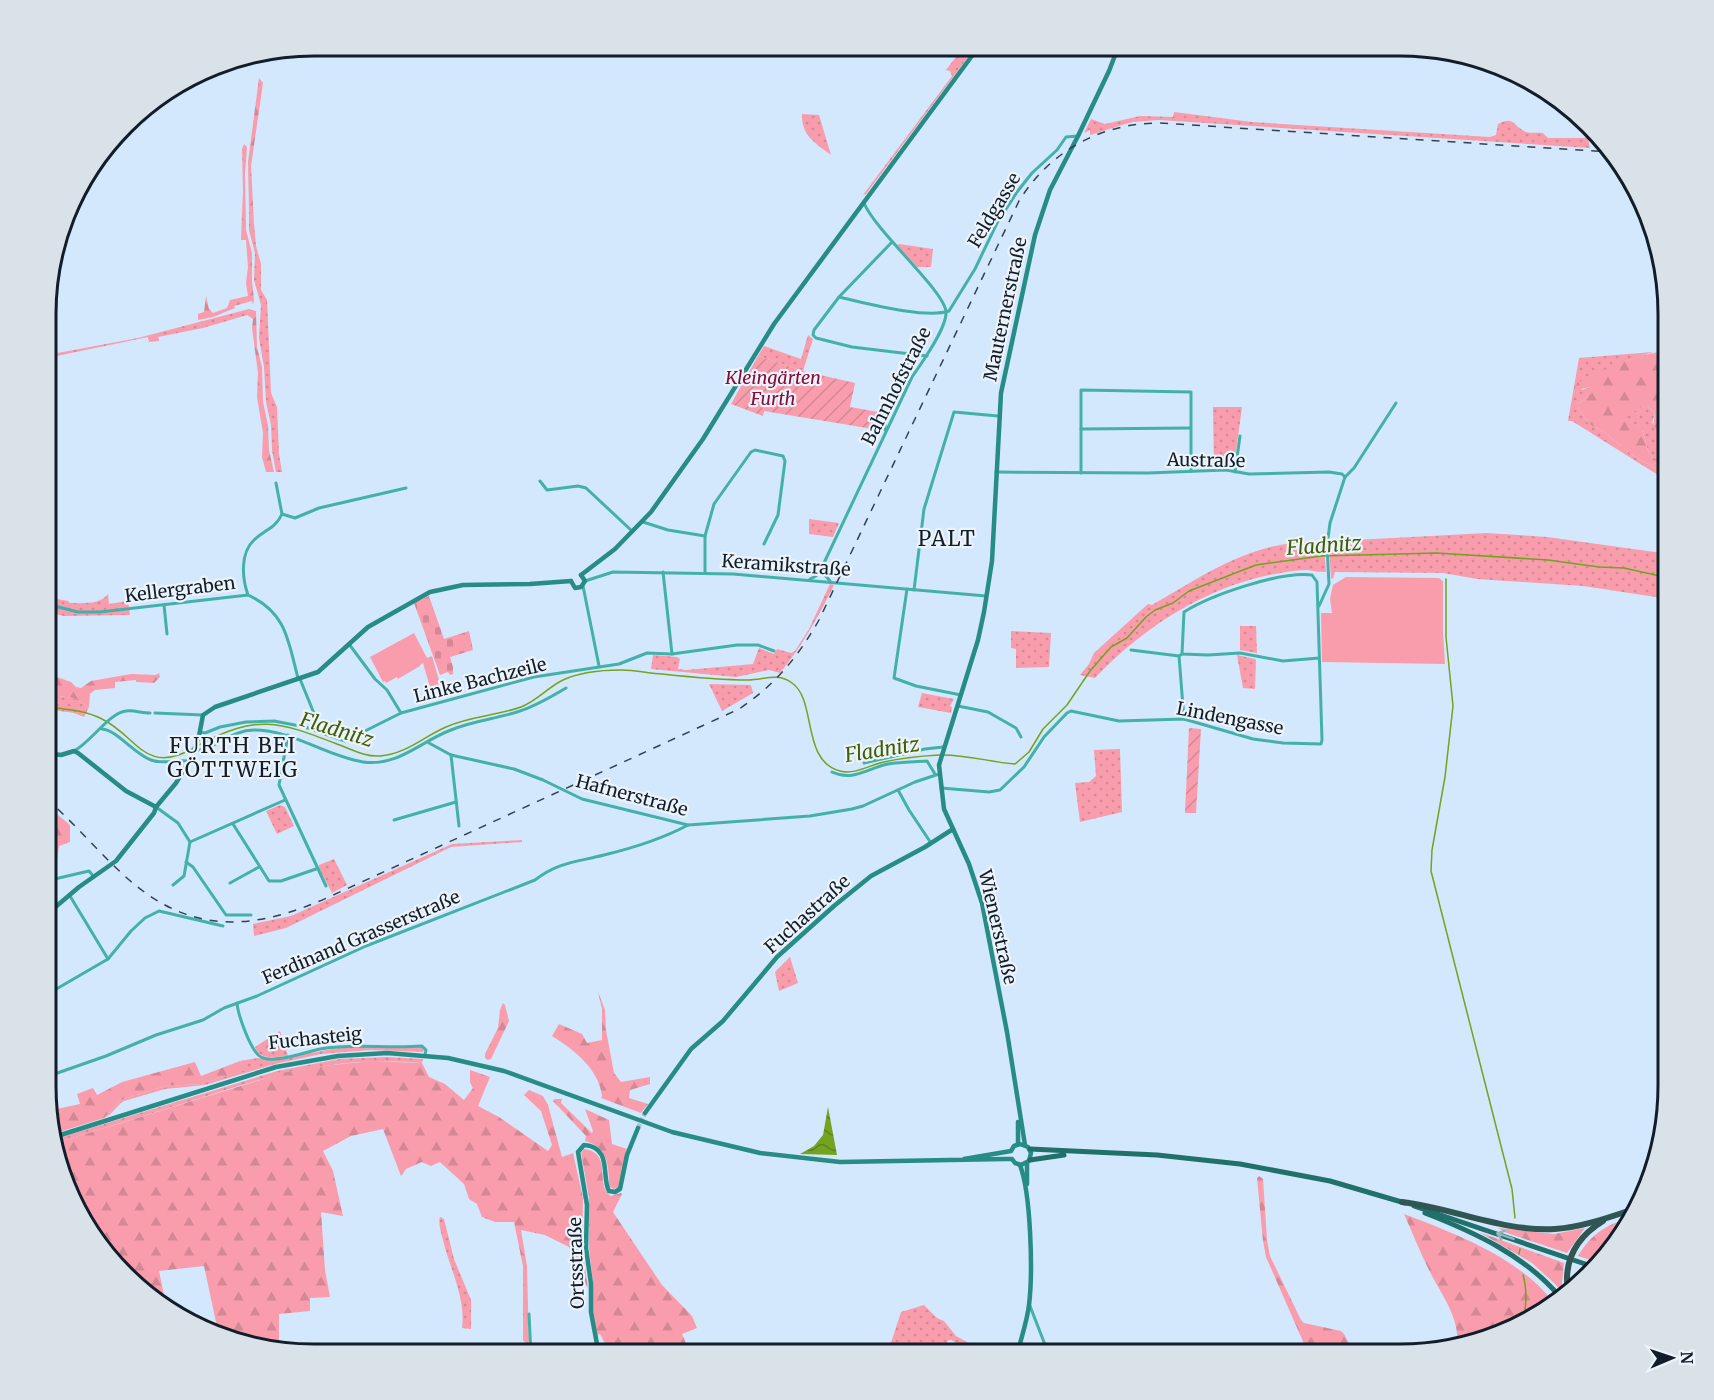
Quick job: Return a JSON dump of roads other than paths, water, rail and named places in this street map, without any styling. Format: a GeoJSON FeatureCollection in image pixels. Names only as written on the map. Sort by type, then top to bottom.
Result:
{"type":"FeatureCollection","features":[{"type":"Feature","properties":{"kind":"highway"},"geometry":{"type":"LineString","coordinates":[[1402,1202],[1533,1229],[1569,1227],[1626,1211]]}},
{"type":"Feature","properties":{"kind":"highway"},"geometry":{"type":"LineString","coordinates":[[1568,1284],[1567,1266],[1573,1250],[1587,1232],[1609,1217]]}},
{"type":"Feature","properties":{"kind":"main road"},"geometry":{"type":"LineString","coordinates":[[1028,1147],[1087,1153],[1169,1156],[1240,1164],[1312,1177],[1402,1202],[1587,1265]]}},
{"type":"Feature","properties":{"kind":"main road"},"geometry":{"type":"LineString","coordinates":[[1028,1161],[1036,1157],[1087,1153]]}},
{"type":"Feature","properties":{"kind":"main road"},"geometry":{"type":"LineString","coordinates":[[1402,1202],[1506,1251],[1539,1275],[1556,1293]]}},
{"type":"Feature","properties":{"kind":"street"},"geometry":{"type":"LineString","coordinates":[[571,581],[574,575],[581,575],[643,522],[703,439],[774,324],[972,56]]}},
{"type":"Feature","properties":{"kind":"street","name":"Mauternerstraße"},"geometry":{"type":"LineString","coordinates":[[986,596],[992,561],[998,416],[1009,349],[1040,216],[1050,190],[1115,56]]}},
{"type":"Feature","properties":{"kind":"street","name":"Feldgasse"},"geometry":{"type":"LineString","coordinates":[[946,312],[954,306],[997,223],[1023,184],[1043,162],[1058,150],[1066,137],[1078,136]]}},
{"type":"Feature","properties":{"kind":"street","name":"Bahnhofstraße"},"geometry":{"type":"LineString","coordinates":[[810,579],[816,576],[823,564],[912,377],[927,357],[946,312],[937,294],[892,242],[863,201]]}},
{"type":"Feature","properties":{"kind":"street"},"geometry":{"type":"LineString","coordinates":[[892,242],[839,297],[814,330],[813,335],[816,338],[852,347],[927,357]]}},
{"type":"Feature","properties":{"kind":"street"},"geometry":{"type":"LineString","coordinates":[[839,297],[898,309],[946,312]]}},
{"type":"Feature","properties":{"kind":"street"},"geometry":{"type":"LineString","coordinates":[[885,432],[885,414],[892,392],[903,368],[911,359],[918,356]]}},
{"type":"Feature","properties":{"kind":"street"},"geometry":{"type":"LineString","coordinates":[[1081,473],[1081,390],[1191,392],[1191,471]]}},
{"type":"Feature","properties":{"kind":"street"},"geometry":{"type":"LineString","coordinates":[[1318,608],[1329,584],[1327,544],[1330,523],[1345,477],[1354,468],[1396,403]]}},
{"type":"Feature","properties":{"kind":"street"},"geometry":{"type":"LineString","coordinates":[[914,590],[924,508],[954,412],[998,416]]}},
{"type":"Feature","properties":{"kind":"street"},"geometry":{"type":"LineString","coordinates":[[1081,429],[1191,428]]}},
{"type":"Feature","properties":{"kind":"street"},"geometry":{"type":"LineString","coordinates":[[1235,472],[1240,436]]}},
{"type":"Feature","properties":{"kind":"street"},"geometry":{"type":"LineString","coordinates":[[705,573],[705,536],[714,504],[751,452],[755,450],[783,456],[785,461],[778,515],[764,544]]}},
{"type":"Feature","properties":{"kind":"street","name":"Austraße"},"geometry":{"type":"LineString","coordinates":[[996,472],[1226,470],[1267,474],[1329,472],[1342,474],[1345,477]]}},
{"type":"Feature","properties":{"kind":"street"},"geometry":{"type":"LineString","coordinates":[[540,481],[547,490],[578,486],[586,488],[633,532]]}},
{"type":"Feature","properties":{"kind":"street"},"geometry":{"type":"LineString","coordinates":[[248,595],[243,580],[247,552],[254,539],[273,527],[282,514],[276,483]]}},
{"type":"Feature","properties":{"kind":"street"},"geometry":{"type":"LineString","coordinates":[[282,514],[295,518],[320,508],[406,488]]}},
{"type":"Feature","properties":{"kind":"street"},"geometry":{"type":"LineString","coordinates":[[643,522],[668,530],[705,536]]}},
{"type":"Feature","properties":{"kind":"street"},"geometry":{"type":"LineString","coordinates":[[823,564],[825,575],[830,581]]}},
{"type":"Feature","properties":{"kind":"street","name":"Keramikstraße"},"geometry":{"type":"LineString","coordinates":[[584,584],[608,572],[705,573],[810,579],[986,596]]}},
{"type":"Feature","properties":{"kind":"street"},"geometry":{"type":"LineString","coordinates":[[663,572],[672,654]]}},
{"type":"Feature","properties":{"kind":"street"},"geometry":{"type":"LineString","coordinates":[[581,575],[598,666]]}},
{"type":"Feature","properties":{"kind":"street"},"geometry":{"type":"LineString","coordinates":[[1131,650],[1181,655],[1240,653],[1284,661],[1320,658],[1315,578],[1312,575],[1301,575],[1243,586],[1184,612],[1181,655],[1184,719]]}},
{"type":"Feature","properties":{"kind":"street"},"geometry":{"type":"LineString","coordinates":[[571,581],[575,588],[584,584]]}},
{"type":"Feature","properties":{"kind":"street"},"geometry":{"type":"LineString","coordinates":[[155,713],[204,715],[215,707],[323,669],[364,630],[420,596],[440,589],[463,585],[571,581]]}},
{"type":"Feature","properties":{"kind":"street"},"geometry":{"type":"LineString","coordinates":[[907,589],[894,680],[961,695]]}},
{"type":"Feature","properties":{"kind":"street","name":"Kellergraben"},"geometry":{"type":"LineString","coordinates":[[56,606],[78,612],[100,612],[248,595],[269,606],[279,619],[299,679],[322,733]]}},
{"type":"Feature","properties":{"kind":"street","name":"Wienerstraße"},"geometry":{"type":"LineString","coordinates":[[986,596],[980,633],[943,747],[937,774],[946,815],[969,864],[982,903],[1028,1147]]}},
{"type":"Feature","properties":{"kind":"street"},"geometry":{"type":"LineString","coordinates":[[164,605],[167,634]]}},
{"type":"Feature","properties":{"kind":"street"},"geometry":{"type":"LineString","coordinates":[[349,644],[375,679],[387,690],[401,713]]}},
{"type":"Feature","properties":{"kind":"street","name":"Linke Bachzeile"},"geometry":{"type":"LineString","coordinates":[[199,735],[238,724],[267,720],[294,724],[345,741],[401,713],[534,677],[626,662],[647,653],[672,654],[737,645],[758,645],[774,651]]}},
{"type":"Feature","properties":{"kind":"street","name":"Lindengasse"},"geometry":{"type":"LineString","coordinates":[[940,788],[989,792],[1000,790],[1024,767],[1044,737],[1071,711],[1119,721],[1184,719],[1253,739],[1321,744],[1320,658]]}},
{"type":"Feature","properties":{"kind":"street"},"geometry":{"type":"LineString","coordinates":[[195,751],[243,731],[268,731],[288,735],[340,756],[366,762],[394,759],[449,730],[528,708],[566,688]]}},
{"type":"Feature","properties":{"kind":"street"},"geometry":{"type":"LineString","coordinates":[[958,706],[988,712],[1016,728],[1021,737]]}},
{"type":"Feature","properties":{"kind":"street"},"geometry":{"type":"LineString","coordinates":[[56,754],[74,751],[123,711],[150,713]]}},
{"type":"Feature","properties":{"kind":"street"},"geometry":{"type":"LineString","coordinates":[[56,906],[109,867],[128,847],[176,783],[195,751],[204,715]]}},
{"type":"Feature","properties":{"kind":"street"},"geometry":{"type":"LineString","coordinates":[[103,728],[136,752],[153,761],[189,761]]}},
{"type":"Feature","properties":{"kind":"street"},"geometry":{"type":"LineString","coordinates":[[288,735],[279,785],[326,886]]}},
{"type":"Feature","properties":{"kind":"street","name":"Hafnerstraße"},"geometry":{"type":"LineString","coordinates":[[429,742],[451,755],[514,769],[582,799],[688,825],[771,817],[810,816],[852,809],[937,774]]}},
{"type":"Feature","properties":{"kind":"street"},"geometry":{"type":"LineString","coordinates":[[864,763],[943,747]]}},
{"type":"Feature","properties":{"kind":"street"},"geometry":{"type":"LineString","coordinates":[[74,751],[137,798],[156,807],[178,823],[190,842],[184,876],[173,885]]}},
{"type":"Feature","properties":{"kind":"street"},"geometry":{"type":"LineString","coordinates":[[451,755],[459,826]]}},
{"type":"Feature","properties":{"kind":"street"},"geometry":{"type":"LineString","coordinates":[[832,772],[854,776],[889,764],[927,761],[937,774]]}},
{"type":"Feature","properties":{"kind":"street"},"geometry":{"type":"LineString","coordinates":[[898,790],[931,843]]}},
{"type":"Feature","properties":{"kind":"street","name":"Lindengasse"},"geometry":{"type":"LineString","coordinates":[[941,795],[956,790]]}},
{"type":"Feature","properties":{"kind":"street"},"geometry":{"type":"LineString","coordinates":[[190,842],[285,800]]}},
{"type":"Feature","properties":{"kind":"street"},"geometry":{"type":"LineString","coordinates":[[394,820],[456,802]]}},
{"type":"Feature","properties":{"kind":"street"},"geometry":{"type":"LineString","coordinates":[[233,824],[266,878],[274,882],[316,868]]}},
{"type":"Feature","properties":{"kind":"street","name":"Ferdinand Grasserstraße"},"geometry":{"type":"LineString","coordinates":[[56,1074],[156,1035],[203,1020],[366,946],[535,880],[559,865],[634,846],[688,825]]}},
{"type":"Feature","properties":{"kind":"street","name":"Fuchastraße"},"geometry":{"type":"LineString","coordinates":[[645,1113],[698,1041],[723,1021],[777,957],[871,876],[953,829]]}},
{"type":"Feature","properties":{"kind":"street"},"geometry":{"type":"LineString","coordinates":[[186,862],[193,867],[226,915],[251,915]]}},
{"type":"Feature","properties":{"kind":"street"},"geometry":{"type":"LineString","coordinates":[[230,883],[259,867]]}},
{"type":"Feature","properties":{"kind":"street"},"geometry":{"type":"LineString","coordinates":[[56,879],[89,871],[94,877]]}},
{"type":"Feature","properties":{"kind":"street"},"geometry":{"type":"LineString","coordinates":[[69,895],[108,959]]}},
{"type":"Feature","properties":{"kind":"street"},"geometry":{"type":"LineString","coordinates":[[56,989],[108,959],[138,924],[159,911],[223,926]]}},
{"type":"Feature","properties":{"kind":"street","name":"Fuchasteig"},"geometry":{"type":"LineString","coordinates":[[237,1003],[242,1023],[255,1053],[264,1059],[284,1058],[347,1045],[422,1046],[426,1050],[425,1055]]}},
{"type":"Feature","properties":{"kind":"street"},"geometry":{"type":"LineString","coordinates":[[60,1135],[251,1074],[302,1061],[354,1054],[425,1055],[504,1071],[672,1132],[760,1153],[840,1162],[1012,1159],[1020,1165],[1026,1195]]}},
{"type":"Feature","properties":{"kind":"street","name":"Wienerstraße"},"geometry":{"type":"LineString","coordinates":[[1017,1095],[1018,1144]]}},
{"type":"Feature","properties":{"kind":"street","name":"Ortsstraße"},"geometry":{"type":"LineString","coordinates":[[597,1344],[591,1312],[591,1284],[586,1248],[587,1205],[579,1149],[584,1145],[589,1145],[598,1152],[606,1165],[606,1187],[609,1191],[615,1192],[620,1189],[627,1155],[638,1128]]}},
{"type":"Feature","properties":{"kind":"street"},"geometry":{"type":"LineString","coordinates":[[964,1159],[1011,1150],[1018,1144],[1028,1147],[1026,1195],[1029,1304],[1020,1344]]}},
{"type":"Feature","properties":{"kind":"street"},"geometry":{"type":"LineString","coordinates":[[1011,1150],[1012,1159]]}},
{"type":"Feature","properties":{"kind":"street"},"geometry":{"type":"LineString","coordinates":[[1020,1165],[1028,1161]]}},
{"type":"Feature","properties":{"kind":"street"},"geometry":{"type":"LineString","coordinates":[[1029,1304],[1045,1344]]}},
{"type":"Feature","properties":{"kind":"street"},"geometry":{"type":"LineString","coordinates":[[529,1314],[530,1344]]}},
{"type":"Feature","properties":{"kind":"water"},"geometry":{"type":"Polygon","coordinates":[[[828,1107],[837,1155],[800,1154],[814,1146],[823,1135],[828,1107]]]}},
{"type":"Feature","properties":{"kind":"waterway","name":"Fladnitz"},"geometry":{"type":"LineString","coordinates":[[199,745],[237,729],[268,724],[299,730],[363,754],[389,755],[406,749],[455,723],[521,707],[570,677],[607,670],[631,670],[716,679],[748,680],[776,677],[786,680],[800,691],[814,743],[820,755],[828,765],[840,771],[852,772],[878,763],[939,755],[1015,764],[1029,752],[1043,729],[1067,705],[1090,671],[1111,647],[1127,638],[1146,617],[1155,610],[1173,603],[1189,591],[1256,565],[1322,556],[1436,553],[1548,560],[1624,568],[1658,576]]}},
{"type":"Feature","properties":{"kind":"waterway"},"geometry":{"type":"LineString","coordinates":[[1446,579],[1446,637],[1453,706],[1431,871],[1512,1189],[1515,1218]]}},
{"type":"Feature","properties":{"kind":"waterway","name":"Fladnitz"},"geometry":{"type":"LineString","coordinates":[[56,708],[75,710],[102,719],[152,755],[163,758],[176,756],[192,749]]}},
{"type":"Feature","properties":{"kind":"waterway"},"geometry":{"type":"LineString","coordinates":[[1519,1254],[1520,1249]]}},
{"type":"Feature","properties":{"kind":"waterway"},"geometry":{"type":"LineString","coordinates":[[1523,1275],[1526,1298],[1524,1313]]}},
{"type":"Feature","properties":{"kind":"tunnel"},"geometry":{"type":"LineString","coordinates":[[638,1128],[645,1113]]}},
{"type":"Feature","properties":{"kind":"railway"},"geometry":{"type":"LineString","coordinates":[[56,808],[117,869],[152,897],[176,910],[201,918],[225,922],[250,921],[276,916],[329,897],[739,709],[763,691],[784,670],[803,646],[819,620],[1019,201],[1032,183],[1062,154],[1098,134],[1138,124],[1160,123],[1602,152]]}},
{"type":"Feature","properties":{"kind":"district","name":"PALT"},"geometry":{"type":"Point","coordinates":[947,538]}},
{"type":"Feature","properties":{"kind":"district","name":"FURTH BEI GÖTTWEIG"},"geometry":{"type":"Point","coordinates":[233,757]}},
{"type":"Feature","properties":{"kind":"park label","name":"Kleingärten Furth"},"geometry":{"type":"Point","coordinates":[773,388]}}]}
